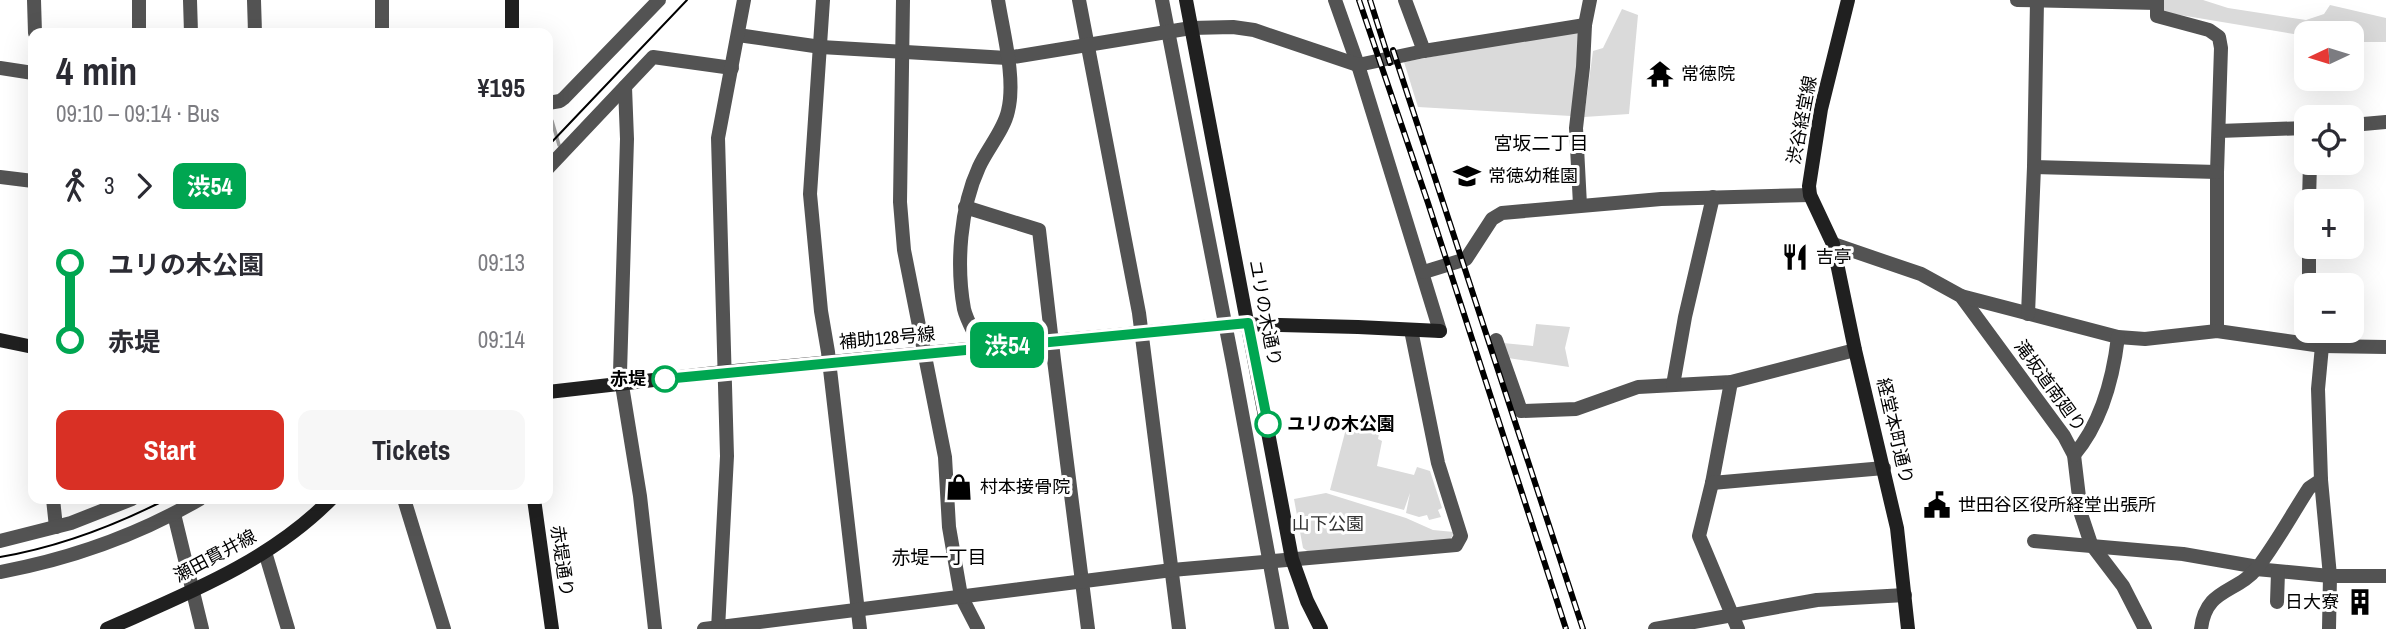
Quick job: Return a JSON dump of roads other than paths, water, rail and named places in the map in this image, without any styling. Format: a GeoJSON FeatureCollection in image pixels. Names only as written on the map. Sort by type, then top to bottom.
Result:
{"type":"FeatureCollection","features":[{"type":"Feature","properties":{"kind":"street"},"geometry":{"type":"LineString","coordinates":[[34,0],[35,28]]}},
{"type":"Feature","properties":{"kind":"street"},"geometry":{"type":"LineString","coordinates":[[139,0],[139,28]]}},
{"type":"Feature","properties":{"kind":"street"},"geometry":{"type":"LineString","coordinates":[[190,0],[191,28]]}},
{"type":"Feature","properties":{"kind":"street"},"geometry":{"type":"LineString","coordinates":[[254,0],[255,28]]}},
{"type":"Feature","properties":{"kind":"street"},"geometry":{"type":"LineString","coordinates":[[382,0],[382,28]]}},
{"type":"Feature","properties":{"kind":"street"},"geometry":{"type":"LineString","coordinates":[[512,0],[512,28]]}},
{"type":"Feature","properties":{"kind":"street"},"geometry":{"type":"LineString","coordinates":[[553,103],[564,98],[659,0]]}},
{"type":"Feature","properties":{"kind":"street"},"geometry":{"type":"LineString","coordinates":[[744,0],[718,138],[727,496],[714,628],[1172,570],[1455,545],[1461,536],[1438,463],[1410,330]]}},
{"type":"Feature","properties":{"kind":"street"},"geometry":{"type":"LineString","coordinates":[[823,0],[810,194],[821,311],[860,629]]}},
{"type":"Feature","properties":{"kind":"street"},"geometry":{"type":"LineString","coordinates":[[903,0],[900,202],[904,250],[944,457],[950,527],[961,596],[978,629]]}},
{"type":"Feature","properties":{"kind":"street"},"geometry":{"type":"LineString","coordinates":[[981,348],[964,310],[961,259],[965,207],[979,167],[1008,113],[1011,92],[998,0]]}},
{"type":"Feature","properties":{"kind":"street"},"geometry":{"type":"LineString","coordinates":[[1079,0],[1142,332],[1180,629]]}},
{"type":"Feature","properties":{"kind":"street"},"geometry":{"type":"LineString","coordinates":[[1162,0],[1282,629]]}},
{"type":"Feature","properties":{"kind":"street","name":"ユリの木通り"},"geometry":{"type":"LineString","coordinates":[[1186,0],[1292,559],[1315,627]]}},
{"type":"Feature","properties":{"kind":"street"},"geometry":{"type":"LineString","coordinates":[[1335,0],[1424,272],[1466,259],[1492,219],[1502,213],[1580,205],[1713,197],[1810,195],[1833,244]]}},
{"type":"Feature","properties":{"kind":"street"},"geometry":{"type":"LineString","coordinates":[[1405,0],[1424,51]]}},
{"type":"Feature","properties":{"kind":"street"},"geometry":{"type":"LineString","coordinates":[[1580,205],[1576,128],[1585,25],[1590,0]]}},
{"type":"Feature","properties":{"kind":"street","name":"渋谷経堂線"},"geometry":{"type":"LineString","coordinates":[[1810,195],[1809,186],[1821,109],[1848,0]]}},
{"type":"Feature","properties":{"kind":"street"},"geometry":{"type":"LineString","coordinates":[[2017,0],[2157,1],[2157,16],[2195,24],[2219,37],[2217,331]]}},
{"type":"Feature","properties":{"kind":"street"},"geometry":{"type":"LineString","coordinates":[[2028,314],[2037,1]]}},
{"type":"Feature","properties":{"kind":"street"},"geometry":{"type":"LineString","coordinates":[[737,35],[821,47],[1007,58],[1168,32],[1233,27],[1254,30],[1358,65],[1424,51],[1585,25]]}},
{"type":"Feature","properties":{"kind":"street"},"geometry":{"type":"LineString","coordinates":[[553,163],[653,57],[732,68]]}},
{"type":"Feature","properties":{"kind":"street"},"geometry":{"type":"LineString","coordinates":[[0,68],[28,72]]}},
{"type":"Feature","properties":{"kind":"street"},"geometry":{"type":"LineString","coordinates":[[625,87],[627,139],[620,373],[640,496],[654,629]]}},
{"type":"Feature","properties":{"kind":"street"},"geometry":{"type":"LineString","coordinates":[[2364,124],[2386,122]]}},
{"type":"Feature","properties":{"kind":"street"},"geometry":{"type":"LineString","coordinates":[[2218,131],[2294,128]]}},
{"type":"Feature","properties":{"kind":"street"},"geometry":{"type":"LineString","coordinates":[[2034,167],[2217,172]]}},
{"type":"Feature","properties":{"kind":"street"},"geometry":{"type":"LineString","coordinates":[[0,177],[28,180]]}},
{"type":"Feature","properties":{"kind":"street"},"geometry":{"type":"LineString","coordinates":[[1673,385],[1685,317],[1713,197]]}},
{"type":"Feature","properties":{"kind":"street"},"geometry":{"type":"LineString","coordinates":[[965,207],[1040,230],[1051,341],[1088,629]]}},
{"type":"Feature","properties":{"kind":"street","name":"滝坂道南廻り"},"geometry":{"type":"LineString","coordinates":[[1833,244],[1920,274],[1961,296],[2064,436],[2074,455],[2081,514],[2091,544],[2123,586],[2145,629]]}},
{"type":"Feature","properties":{"kind":"street","name":"経堂本町通り"},"geometry":{"type":"LineString","coordinates":[[1833,244],[1897,528],[1908,629]]}},
{"type":"Feature","properties":{"kind":"street","name":"補助128号線"},"geometry":{"type":"LineString","coordinates":[[553,391],[724,372],[1248,323],[1440,331],[1424,272]]}},
{"type":"Feature","properties":{"kind":"street"},"geometry":{"type":"LineString","coordinates":[[1961,296],[2118,337],[2145,339],[2217,331],[2294,338]]}},
{"type":"Feature","properties":{"kind":"street"},"geometry":{"type":"LineString","coordinates":[[2074,455],[2088,438],[2108,390],[2118,337]]}},
{"type":"Feature","properties":{"kind":"street"},"geometry":{"type":"LineString","coordinates":[[0,340],[28,346]]}},
{"type":"Feature","properties":{"kind":"street"},"geometry":{"type":"LineString","coordinates":[[1496,340],[1521,411],[1576,409],[1638,387],[1731,382],[1855,350]]}},
{"type":"Feature","properties":{"kind":"street"},"geometry":{"type":"LineString","coordinates":[[2313,343],[2318,389],[2321,480],[2330,576],[2329,629]]}},
{"type":"Feature","properties":{"kind":"street"},"geometry":{"type":"LineString","coordinates":[[2334,343],[2386,347]]}},
{"type":"Feature","properties":{"kind":"street"},"geometry":{"type":"LineString","coordinates":[[1731,382],[1699,536],[1735,622]]}},
{"type":"Feature","properties":{"kind":"street"},"geometry":{"type":"LineString","coordinates":[[1712,483],[1884,468]]}},
{"type":"Feature","properties":{"kind":"street"},"geometry":{"type":"LineString","coordinates":[[2201,629],[2203,614],[2209,603],[2257,568],[2309,488],[2321,480]]}},
{"type":"Feature","properties":{"kind":"street"},"geometry":{"type":"LineString","coordinates":[[54,504],[56,527]]}},
{"type":"Feature","properties":{"kind":"street"},"geometry":{"type":"LineString","coordinates":[[0,541],[56,527],[118,504]]}},
{"type":"Feature","properties":{"kind":"street"},"geometry":{"type":"LineString","coordinates":[[0,572],[41,564],[95,547],[191,504]]}},
{"type":"Feature","properties":{"kind":"street","name":"瀬田貫井線"},"geometry":{"type":"LineString","coordinates":[[107,629],[193,591],[265,552],[325,504]]}},
{"type":"Feature","properties":{"kind":"street"},"geometry":{"type":"LineString","coordinates":[[406,504],[444,629]]}},
{"type":"Feature","properties":{"kind":"street","name":"赤堤通り"},"geometry":{"type":"LineString","coordinates":[[535,504],[552,629]]}},
{"type":"Feature","properties":{"kind":"street"},"geometry":{"type":"LineString","coordinates":[[174,514],[202,629]]}},
{"type":"Feature","properties":{"kind":"street"},"geometry":{"type":"LineString","coordinates":[[2034,541],[2183,554],[2278,572],[2386,576]]}},
{"type":"Feature","properties":{"kind":"street"},"geometry":{"type":"LineString","coordinates":[[265,552],[288,629]]}},
{"type":"Feature","properties":{"kind":"street"},"geometry":{"type":"LineString","coordinates":[[2277,602],[2278,572]]}},
{"type":"Feature","properties":{"kind":"street"},"geometry":{"type":"LineString","coordinates":[[1656,629],[1735,622],[1817,600],[1905,595]]}},
{"type":"Feature","properties":{"kind":"waterway"},"geometry":{"type":"LineString","coordinates":[[553,124],[559,145]]}},
{"type":"Feature","properties":{"kind":"tram line"},"geometry":{"type":"LineString","coordinates":[[553,141],[687,0]]}},
{"type":"Feature","properties":{"kind":"tram line"},"geometry":{"type":"LineString","coordinates":[[0,557],[44,548],[86,534],[156,504]]}},
{"type":"Feature","properties":{"kind":"railway"},"geometry":{"type":"LineString","coordinates":[[1359,0],[1566,629]]}},
{"type":"Feature","properties":{"kind":"railway"},"geometry":{"type":"LineString","coordinates":[[1370,0],[1390,63]]}},
{"type":"Feature","properties":{"kind":"railway"},"geometry":{"type":"LineString","coordinates":[[1393,50],[1583,629]]}},
{"type":"Feature","properties":{"kind":"place","name":"常徳院"},"geometry":{"type":"Point","coordinates":[1660,74]}},
{"type":"Feature","properties":{"kind":"place","name":"常徳幼稚園"},"geometry":{"type":"Point","coordinates":[1467,176]}},
{"type":"Feature","properties":{"kind":"place","name":"吉亭"},"geometry":{"type":"Point","coordinates":[1795,257]}},
{"type":"Feature","properties":{"kind":"place","name":"赤堤"},"geometry":{"type":"Point","coordinates":[665,379]}},
{"type":"Feature","properties":{"kind":"place","name":"ユリの木公園"},"geometry":{"type":"Point","coordinates":[1268,424]}},
{"type":"Feature","properties":{"kind":"place","name":"村本接骨院"},"geometry":{"type":"Point","coordinates":[959,487]}},
{"type":"Feature","properties":{"kind":"place","name":"世田谷区役所経堂出張所"},"geometry":{"type":"Point","coordinates":[1937,505]}},
{"type":"Feature","properties":{"kind":"place","name":"日大寮"},"geometry":{"type":"Point","coordinates":[2360,602]}},
{"type":"Feature","properties":{"kind":"district","name":"宮坂二丁目"},"geometry":{"type":"Point","coordinates":[1541,143]}},
{"type":"Feature","properties":{"kind":"district","name":"赤堤一丁目"},"geometry":{"type":"Point","coordinates":[939,557]}},
{"type":"Feature","properties":{"kind":"park label","name":"山下公園"},"geometry":{"type":"Point","coordinates":[1328,524]}}]}
